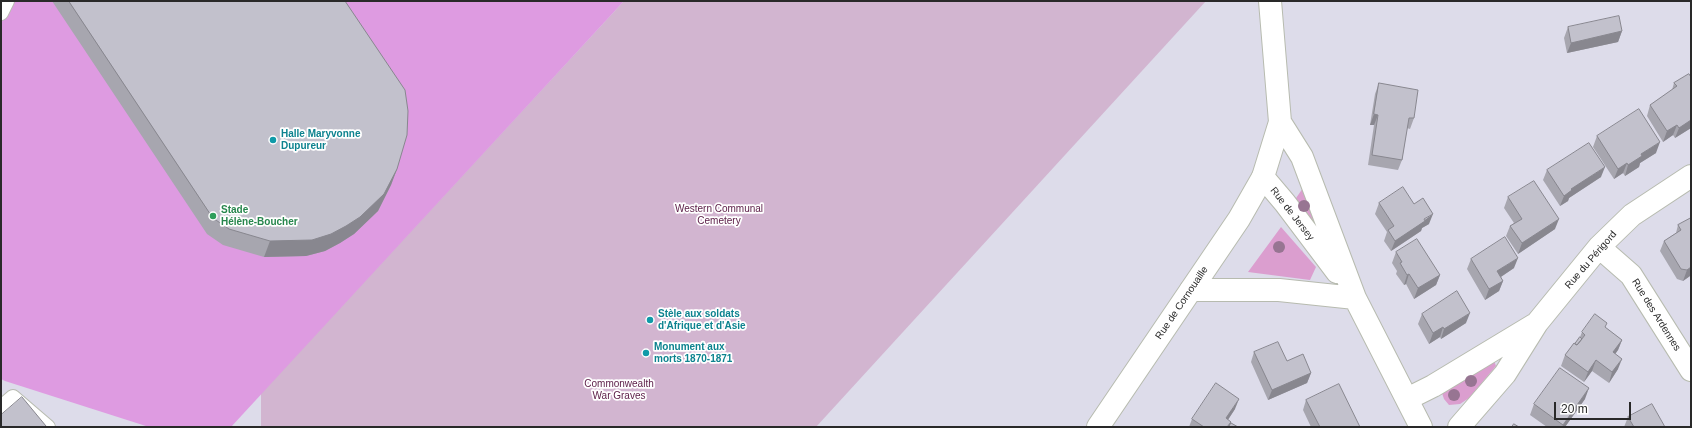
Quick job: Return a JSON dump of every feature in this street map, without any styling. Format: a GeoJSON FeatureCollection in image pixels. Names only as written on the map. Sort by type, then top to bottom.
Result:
{"type":"FeatureCollection","features":[{"type":"Feature","properties":{"kind":"street","name":"Rue de Jersey"},"geometry":{"type":"LineString","coordinates":[[1270,1],[1280,122],[1263,178],[1285,203],[1355,298]]}},
{"type":"Feature","properties":{"kind":"street","name":"Rue de Jersey"},"geometry":{"type":"LineString","coordinates":[[1280,122],[1302,156],[1355,298],[1422,427]]}},
{"type":"Feature","properties":{"kind":"street","name":"Rue du Périgord"},"geometry":{"type":"LineString","coordinates":[[1459,427],[1505,374],[1536,323],[1599,247],[1632,215],[1691,176]]}},
{"type":"Feature","properties":{"kind":"street","name":"Rue de Cornouaille"},"geometry":{"type":"LineString","coordinates":[[1098,427],[1239,219],[1263,178]]}},
{"type":"Feature","properties":{"kind":"street","name":"Rue des Ardennes"},"geometry":{"type":"LineString","coordinates":[[1599,247],[1631,275],[1691,370]]}},
{"type":"Feature","properties":{"kind":"street"},"geometry":{"type":"LineString","coordinates":[[1191,290],[1279,290],[1355,298]]}},
{"type":"Feature","properties":{"kind":"street","name":"Rue du Périgord"},"geometry":{"type":"LineString","coordinates":[[1407,399],[1433,386],[1536,323]]}},
{"type":"Feature","properties":{"kind":"lane"},"geometry":{"type":"LineString","coordinates":[[1,13],[7,1]]}},
{"type":"Feature","properties":{"kind":"lane"},"geometry":{"type":"LineString","coordinates":[[1,407],[13,397],[48,427]]}},
{"type":"Feature","properties":{"kind":"shaded area","name":"Stade Hélène-Boucher"},"geometry":{"type":"Polygon","coordinates":[[[1,1],[624,1],[231,427],[149,427],[1,379],[1,1]]]}},
{"type":"Feature","properties":{"kind":"shaded area"},"geometry":{"type":"Polygon","coordinates":[[[1303,188],[1324,242],[1294,201],[1303,188]]]}},
{"type":"Feature","properties":{"kind":"shaded area"},"geometry":{"type":"Polygon","coordinates":[[[1281,227],[1316,267],[1310,280],[1248,272],[1281,227]]]}},
{"type":"Feature","properties":{"kind":"shaded area"},"geometry":{"type":"Polygon","coordinates":[[[1494,361],[1496,366],[1469,398],[1460,404],[1449,405],[1444,399],[1442,393],[1494,361]]]}},
{"type":"Feature","properties":{"kind":"green space","name":"Western Communal Cemetery"},"geometry":{"type":"Polygon","coordinates":[[[624,1],[1206,1],[816,427],[261,427],[261,393],[624,1]]]}},
{"type":"Feature","properties":{"kind":"building","name":"Halle Maryvonne Dupureur"},"geometry":{"type":"Polygon","coordinates":[[[69,1],[345,1],[405,90],[408,111],[407,135],[397,169],[384,194],[360,217],[346,226],[331,234],[312,240],[270,241],[229,229],[213,218],[69,1]]]}},
{"type":"Feature","properties":{"kind":"building"},"geometry":{"type":"Polygon","coordinates":[[[1619,16],[1622,31],[1571,43],[1568,27],[1619,16]]]}},
{"type":"Feature","properties":{"kind":"building"},"geometry":{"type":"Polygon","coordinates":[[[1689,74],[1691,77],[1691,120],[1679,128],[1677,125],[1667,131],[1650,105],[1677,86],[1674,83],[1689,74]]]}},
{"type":"Feature","properties":{"kind":"building"},"geometry":{"type":"Polygon","coordinates":[[[1379,83],[1418,90],[1414,118],[1409,118],[1402,160],[1372,155],[1378,115],[1374,114],[1379,83]]]}},
{"type":"Feature","properties":{"kind":"building"},"geometry":{"type":"Polygon","coordinates":[[[1639,109],[1660,142],[1641,154],[1642,156],[1628,165],[1627,163],[1618,169],[1597,136],[1639,109]]]}},
{"type":"Feature","properties":{"kind":"building"},"geometry":{"type":"Polygon","coordinates":[[[1589,143],[1605,167],[1571,189],[1572,190],[1564,196],[1547,170],[1589,143]]]}},
{"type":"Feature","properties":{"kind":"building"},"geometry":{"type":"Polygon","coordinates":[[[1534,181],[1559,219],[1522,243],[1510,226],[1522,219],[1508,197],[1534,181]]]}},
{"type":"Feature","properties":{"kind":"building"},"geometry":{"type":"Polygon","coordinates":[[[1403,187],[1414,204],[1423,198],[1433,214],[1395,241],[1388,230],[1394,226],[1379,203],[1403,187]]]}},
{"type":"Feature","properties":{"kind":"building"},"geometry":{"type":"Polygon","coordinates":[[[1691,218],[1691,267],[1687,270],[1681,269],[1664,241],[1681,230],[1678,225],[1691,218]]]}},
{"type":"Feature","properties":{"kind":"building"},"geometry":{"type":"Polygon","coordinates":[[[1505,237],[1518,258],[1497,271],[1503,281],[1489,289],[1471,259],[1505,237]]]}},
{"type":"Feature","properties":{"kind":"building"},"geometry":{"type":"Polygon","coordinates":[[[1417,239],[1440,275],[1418,288],[1409,274],[1407,275],[1396,252],[1417,239]]]}},
{"type":"Feature","properties":{"kind":"building"},"geometry":{"type":"Polygon","coordinates":[[[1457,291],[1470,313],[1444,329],[1443,327],[1433,333],[1422,314],[1457,291]]]}},
{"type":"Feature","properties":{"kind":"building"},"geometry":{"type":"Polygon","coordinates":[[[1595,314],[1607,323],[1605,327],[1622,340],[1613,352],[1622,359],[1612,372],[1596,360],[1588,372],[1565,355],[1574,343],[1577,345],[1585,335],[1582,332],[1595,314]]]}},
{"type":"Feature","properties":{"kind":"building"},"geometry":{"type":"Polygon","coordinates":[[[1580,337],[1582,339],[1577,345],[1575,344],[1580,337]]]}},
{"type":"Feature","properties":{"kind":"building"},"geometry":{"type":"Polygon","coordinates":[[[1278,342],[1287,361],[1303,354],[1311,373],[1272,390],[1254,352],[1278,342]]]}},
{"type":"Feature","properties":{"kind":"building"},"geometry":{"type":"Polygon","coordinates":[[[1560,368],[1589,388],[1563,425],[1534,404],[1560,368]]]}},
{"type":"Feature","properties":{"kind":"building"},"geometry":{"type":"Polygon","coordinates":[[[1216,383],[1239,399],[1226,418],[1231,422],[1227,427],[1204,427],[1192,419],[1216,383]]]}},
{"type":"Feature","properties":{"kind":"building"},"geometry":{"type":"Polygon","coordinates":[[[1339,384],[1360,427],[1320,427],[1306,400],[1339,384]]]}},
{"type":"Feature","properties":{"kind":"building"},"geometry":{"type":"Polygon","coordinates":[[[22,397],[46,426],[45,427],[1,427],[1,415],[22,397]]]}},
{"type":"Feature","properties":{"kind":"building"},"geometry":{"type":"Polygon","coordinates":[[[1652,404],[1665,427],[1634,427],[1628,417],[1652,404]]]}},
{"type":"Feature","properties":{"kind":"building"},"geometry":{"type":"Polygon","coordinates":[[[1231,423],[1238,427],[1229,427],[1231,423]]]}},
{"type":"Feature","properties":{"kind":"building"},"geometry":{"type":"Polygon","coordinates":[[[1514,424],[1519,427],[1512,427],[1514,424]]]}},
{"type":"Feature","properties":{"kind":"place","name":"Halle Maryvonne Dupureur"},"geometry":{"type":"Point","coordinates":[273,140]}},
{"type":"Feature","properties":{"kind":"place","name":"Stade Hélène-Boucher"},"geometry":{"type":"Point","coordinates":[213,216]}},
{"type":"Feature","properties":{"kind":"place","name":"Stèle aux soldats d'Afrique et d'Asie"},"geometry":{"type":"Point","coordinates":[650,320]}},
{"type":"Feature","properties":{"kind":"place","name":"Monument aux morts 1870-1871"},"geometry":{"type":"Point","coordinates":[646,353]}},
{"type":"Feature","properties":{"kind":"park label","name":"Commonwealth War Graves"},"geometry":{"type":"Point","coordinates":[619,390]}}]}
